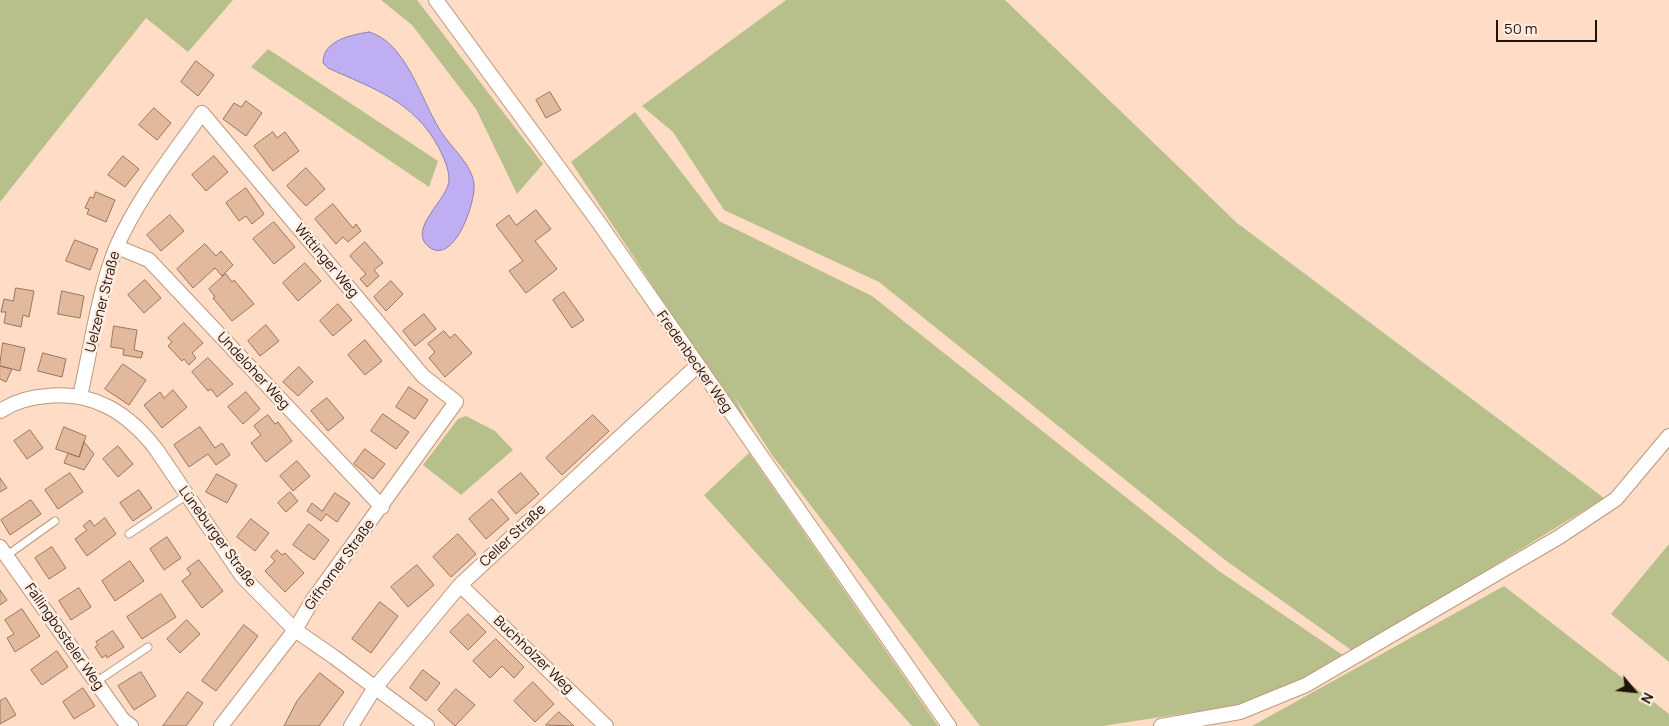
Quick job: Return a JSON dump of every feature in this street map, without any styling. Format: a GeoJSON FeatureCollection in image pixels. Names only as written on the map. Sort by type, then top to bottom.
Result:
{"type":"FeatureCollection","features":[{"type":"Feature","properties":{"kind":"street","name":"Fredenbecker Weg"},"geometry":{"type":"LineString","coordinates":[[436,0],[580,197],[948,726]]}},
{"type":"Feature","properties":{"kind":"street","name":"Uelzener Straße"},"geometry":{"type":"LineString","coordinates":[[80,396],[107,275],[116,247],[149,188],[202,112]]}},
{"type":"Feature","properties":{"kind":"street","name":"Wittinger Weg"},"geometry":{"type":"LineString","coordinates":[[202,112],[423,376],[456,402]]}},
{"type":"Feature","properties":{"kind":"street","name":"Undeloher Weg"},"geometry":{"type":"LineString","coordinates":[[116,247],[149,260],[382,507]]}},
{"type":"Feature","properties":{"kind":"street","name":"Celler Straße"},"geometry":{"type":"LineString","coordinates":[[351,726],[374,689],[460,585],[698,366]]}},
{"type":"Feature","properties":{"kind":"street","name":"Lüneburger Straße"},"geometry":{"type":"LineString","coordinates":[[0,411],[17,402],[40,396],[80,396],[102,403],[131,421],[156,449],[242,576],[295,630],[427,726]]}},
{"type":"Feature","properties":{"kind":"street","name":"Gifhorner Straße"},"geometry":{"type":"LineString","coordinates":[[221,726],[295,630],[312,602],[456,402]]}},
{"type":"Feature","properties":{"kind":"street"},"geometry":{"type":"LineString","coordinates":[[1161,726],[1240,712],[1306,685],[1559,537],[1616,499],[1669,436]]}},
{"type":"Feature","properties":{"kind":"street","name":"Fallingbosteler Weg"},"geometry":{"type":"LineString","coordinates":[[3,551],[123,720],[130,726]]}},
{"type":"Feature","properties":{"kind":"street","name":"Buchholzer Weg"},"geometry":{"type":"LineString","coordinates":[[460,585],[606,726]]}},
{"type":"Feature","properties":{"kind":"lane"},"geometry":{"type":"LineString","coordinates":[[129,534],[187,495]]}},
{"type":"Feature","properties":{"kind":"lane"},"geometry":{"type":"LineString","coordinates":[[3,551],[55,521]]}},
{"type":"Feature","properties":{"kind":"lane"},"geometry":{"type":"LineString","coordinates":[[96,682],[148,647]]}},
{"type":"Feature","properties":{"kind":"green space"},"geometry":{"type":"Polygon","coordinates":[[[0,0],[233,0],[188,52],[146,18],[0,202],[0,0]]]}},
{"type":"Feature","properties":{"kind":"green space"},"geometry":{"type":"Polygon","coordinates":[[[381,0],[417,0],[543,164],[517,194],[476,109],[412,25],[381,0]]]}},
{"type":"Feature","properties":{"kind":"green space"},"geometry":{"type":"Polygon","coordinates":[[[786,0],[1005,0],[1237,223],[1604,498],[1354,652],[1225,560],[879,282],[724,210],[673,132],[642,106],[786,0]]]}},
{"type":"Feature","properties":{"kind":"green space"},"geometry":{"type":"Polygon","coordinates":[[[268,49],[438,161],[429,187],[251,67],[268,49]]]}},
{"type":"Feature","properties":{"kind":"green space"},"geometry":{"type":"Polygon","coordinates":[[[635,112],[719,221],[872,296],[1219,571],[1344,656],[1285,688],[1233,706],[1102,726],[980,726],[772,455],[734,396],[765,456],[571,162],[635,112]]]}},
{"type":"Feature","properties":{"kind":"green space"},"geometry":{"type":"Polygon","coordinates":[[[466,416],[495,431],[513,450],[461,495],[423,465],[458,419],[466,416]]]}},
{"type":"Feature","properties":{"kind":"green space"},"geometry":{"type":"Polygon","coordinates":[[[749,453],[938,726],[912,726],[704,495],[749,453]]]}},
{"type":"Feature","properties":{"kind":"green space"},"geometry":{"type":"Polygon","coordinates":[[[1669,544],[1669,662],[1611,614],[1669,544]]]}},
{"type":"Feature","properties":{"kind":"green space"},"geometry":{"type":"Polygon","coordinates":[[[1504,586],[1669,714],[1669,726],[1252,726],[1504,586]]]}},
{"type":"Feature","properties":{"kind":"shaded area"},"geometry":{"type":"Polygon","coordinates":[[[369,32],[382,38],[403,59],[440,130],[465,163],[472,177],[474,193],[467,217],[455,240],[447,248],[438,250],[429,247],[423,240],[422,232],[425,223],[443,196],[449,180],[448,171],[439,148],[429,132],[418,119],[391,98],[328,68],[323,63],[324,55],[333,44],[347,37],[369,32]]]}},
{"type":"Feature","properties":{"kind":"building"},"geometry":{"type":"Polygon","coordinates":[[[196,61],[214,75],[198,96],[181,82],[196,61]]]}},
{"type":"Feature","properties":{"kind":"building"},"geometry":{"type":"Polygon","coordinates":[[[550,92],[561,110],[546,118],[536,100],[550,92]]]}},
{"type":"Feature","properties":{"kind":"building"},"geometry":{"type":"Polygon","coordinates":[[[246,101],[262,113],[246,136],[223,119],[234,103],[241,107],[246,101]]]}},
{"type":"Feature","properties":{"kind":"building"},"geometry":{"type":"Polygon","coordinates":[[[154,108],[171,123],[157,140],[139,125],[154,108]]]}},
{"type":"Feature","properties":{"kind":"building"},"geometry":{"type":"Polygon","coordinates":[[[273,132],[277,138],[285,132],[299,151],[273,171],[254,146],[273,132]]]}},
{"type":"Feature","properties":{"kind":"building"},"geometry":{"type":"Polygon","coordinates":[[[123,156],[139,169],[125,187],[108,175],[123,156]]]}},
{"type":"Feature","properties":{"kind":"building"},"geometry":{"type":"Polygon","coordinates":[[[214,156],[228,172],[206,191],[192,175],[214,156]]]}},
{"type":"Feature","properties":{"kind":"building"},"geometry":{"type":"Polygon","coordinates":[[[306,168],[325,189],[306,206],[287,186],[306,168]]]}},
{"type":"Feature","properties":{"kind":"building"},"geometry":{"type":"Polygon","coordinates":[[[246,188],[264,214],[252,224],[246,216],[239,221],[226,203],[246,188]]]}},
{"type":"Feature","properties":{"kind":"building"},"geometry":{"type":"Polygon","coordinates":[[[96,192],[115,200],[106,222],[87,214],[89,209],[85,208],[90,197],[93,198],[96,192]]]}},
{"type":"Feature","properties":{"kind":"building"},"geometry":{"type":"Polygon","coordinates":[[[333,204],[353,228],[356,224],[361,231],[348,242],[343,237],[336,244],[315,219],[333,204]]]}},
{"type":"Feature","properties":{"kind":"building"},"geometry":{"type":"Polygon","coordinates":[[[536,210],[551,229],[535,241],[557,269],[526,293],[509,271],[523,261],[496,225],[509,215],[516,225],[536,210]]]}},
{"type":"Feature","properties":{"kind":"building"},"geometry":{"type":"Polygon","coordinates":[[[170,215],[184,231],[161,251],[147,235],[170,215]]]}},
{"type":"Feature","properties":{"kind":"building"},"geometry":{"type":"Polygon","coordinates":[[[274,222],[295,247],[274,264],[253,239],[274,222]]]}},
{"type":"Feature","properties":{"kind":"building"},"geometry":{"type":"Polygon","coordinates":[[[75,240],[98,249],[90,270],[66,261],[75,240]]]}},
{"type":"Feature","properties":{"kind":"building"},"geometry":{"type":"Polygon","coordinates":[[[365,242],[383,263],[374,270],[379,276],[367,287],[360,279],[366,274],[350,256],[365,242]]]}},
{"type":"Feature","properties":{"kind":"building"},"geometry":{"type":"Polygon","coordinates":[[[205,244],[216,256],[221,251],[233,265],[222,276],[215,268],[193,288],[177,269],[205,244]]]}},
{"type":"Feature","properties":{"kind":"building"},"geometry":{"type":"Polygon","coordinates":[[[305,263],[321,281],[298,301],[283,283],[305,263]]]}},
{"type":"Feature","properties":{"kind":"building"},"geometry":{"type":"Polygon","coordinates":[[[226,274],[232,282],[234,280],[254,304],[232,321],[213,298],[215,297],[209,289],[226,274]]]}},
{"type":"Feature","properties":{"kind":"building"},"geometry":{"type":"Polygon","coordinates":[[[145,280],[161,298],[144,313],[128,295],[145,280]]]}},
{"type":"Feature","properties":{"kind":"building"},"geometry":{"type":"Polygon","coordinates":[[[391,281],[403,294],[386,311],[374,297],[391,281]]]}},
{"type":"Feature","properties":{"kind":"building"},"geometry":{"type":"Polygon","coordinates":[[[16,288],[34,291],[29,317],[23,315],[21,327],[4,323],[6,312],[1,312],[4,299],[13,301],[16,288]]]}},
{"type":"Feature","properties":{"kind":"building"},"geometry":{"type":"Polygon","coordinates":[[[62,291],[84,296],[80,318],[58,314],[62,291]]]}},
{"type":"Feature","properties":{"kind":"building"},"geometry":{"type":"Polygon","coordinates":[[[564,292],[584,320],[572,328],[553,300],[564,292]]]}},
{"type":"Feature","properties":{"kind":"building"},"geometry":{"type":"Polygon","coordinates":[[[338,304],[352,320],[333,336],[320,321],[338,304]]]}},
{"type":"Feature","properties":{"kind":"building"},"geometry":{"type":"Polygon","coordinates":[[[424,314],[436,329],[415,346],[403,331],[424,314]]]}},
{"type":"Feature","properties":{"kind":"building"},"geometry":{"type":"Polygon","coordinates":[[[184,323],[203,343],[192,353],[196,358],[189,365],[184,359],[182,361],[168,346],[172,342],[168,338],[184,323]]]}},
{"type":"Feature","properties":{"kind":"building"},"geometry":{"type":"Polygon","coordinates":[[[266,325],[279,341],[260,356],[248,341],[266,325]]]}},
{"type":"Feature","properties":{"kind":"building"},"geometry":{"type":"Polygon","coordinates":[[[114,326],[137,330],[134,350],[143,352],[141,358],[123,355],[124,349],[111,347],[114,326]]]}},
{"type":"Feature","properties":{"kind":"building"},"geometry":{"type":"Polygon","coordinates":[[[444,331],[450,338],[455,334],[472,353],[445,377],[429,358],[435,352],[428,344],[444,331]]]}},
{"type":"Feature","properties":{"kind":"building"},"geometry":{"type":"Polygon","coordinates":[[[365,340],[382,361],[365,375],[348,355],[365,340]]]}},
{"type":"Feature","properties":{"kind":"building"},"geometry":{"type":"Polygon","coordinates":[[[3,343],[25,348],[20,371],[0,366],[3,343]]]}},
{"type":"Feature","properties":{"kind":"building"},"geometry":{"type":"Polygon","coordinates":[[[43,353],[66,359],[62,377],[38,371],[43,353]]]}},
{"type":"Feature","properties":{"kind":"building"},"geometry":{"type":"Polygon","coordinates":[[[208,358],[233,384],[217,397],[211,389],[208,391],[192,372],[208,358]]]}},
{"type":"Feature","properties":{"kind":"building"},"geometry":{"type":"Polygon","coordinates":[[[123,364],[146,380],[129,405],[105,389],[123,364]]]}},
{"type":"Feature","properties":{"kind":"building"},"geometry":{"type":"Polygon","coordinates":[[[0,366],[12,369],[6,382],[0,379],[0,366]]]}},
{"type":"Feature","properties":{"kind":"building"},"geometry":{"type":"Polygon","coordinates":[[[299,367],[313,382],[298,396],[283,382],[299,367]]]}},
{"type":"Feature","properties":{"kind":"building"},"geometry":{"type":"Polygon","coordinates":[[[409,387],[428,400],[415,419],[396,407],[409,387]]]}},
{"type":"Feature","properties":{"kind":"building"},"geometry":{"type":"Polygon","coordinates":[[[173,390],[187,407],[162,428],[144,405],[160,392],[164,398],[173,390]]]}},
{"type":"Feature","properties":{"kind":"building"},"geometry":{"type":"Polygon","coordinates":[[[246,392],[260,409],[243,424],[228,407],[246,392]]]}},
{"type":"Feature","properties":{"kind":"building"},"geometry":{"type":"Polygon","coordinates":[[[327,398],[344,418],[328,431],[311,411],[327,398]]]}},
{"type":"Feature","properties":{"kind":"building"},"geometry":{"type":"Polygon","coordinates":[[[383,414],[409,432],[396,449],[371,431],[383,414]]]}},
{"type":"Feature","properties":{"kind":"building"},"geometry":{"type":"Polygon","coordinates":[[[268,415],[275,424],[278,422],[292,441],[266,462],[251,443],[261,435],[254,426],[268,415]]]}},
{"type":"Feature","properties":{"kind":"building"},"geometry":{"type":"Polygon","coordinates":[[[593,415],[609,431],[562,475],[546,458],[593,415]]]}},
{"type":"Feature","properties":{"kind":"building"},"geometry":{"type":"Polygon","coordinates":[[[64,427],[86,436],[79,457],[56,449],[64,427]]]}},
{"type":"Feature","properties":{"kind":"building"},"geometry":{"type":"Polygon","coordinates":[[[200,427],[215,448],[222,443],[230,455],[216,465],[208,454],[189,467],[174,445],[200,427]]]}},
{"type":"Feature","properties":{"kind":"building"},"geometry":{"type":"Polygon","coordinates":[[[30,430],[43,448],[27,459],[14,441],[30,430]]]}},
{"type":"Feature","properties":{"kind":"building"},"geometry":{"type":"Polygon","coordinates":[[[84,442],[94,454],[84,470],[64,463],[68,453],[79,457],[84,442]]]}},
{"type":"Feature","properties":{"kind":"building"},"geometry":{"type":"Polygon","coordinates":[[[118,446],[133,464],[118,477],[103,459],[118,446]]]}},
{"type":"Feature","properties":{"kind":"building"},"geometry":{"type":"Polygon","coordinates":[[[365,449],[385,464],[373,479],[354,464],[365,449]]]}},
{"type":"Feature","properties":{"kind":"building"},"geometry":{"type":"Polygon","coordinates":[[[297,461],[310,476],[293,491],[280,476],[297,461]]]}},
{"type":"Feature","properties":{"kind":"building"},"geometry":{"type":"Polygon","coordinates":[[[70,473],[83,492],[58,509],[45,490],[70,473]]]}},
{"type":"Feature","properties":{"kind":"building"},"geometry":{"type":"Polygon","coordinates":[[[521,473],[539,494],[516,514],[498,492],[521,473]]]}},
{"type":"Feature","properties":{"kind":"building"},"geometry":{"type":"Polygon","coordinates":[[[217,474],[237,485],[227,503],[206,492],[217,474]]]}},
{"type":"Feature","properties":{"kind":"building"},"geometry":{"type":"Polygon","coordinates":[[[0,478],[7,488],[0,492],[0,478]]]}},
{"type":"Feature","properties":{"kind":"building"},"geometry":{"type":"Polygon","coordinates":[[[139,490],[152,508],[133,521],[120,503],[139,490]]]}},
{"type":"Feature","properties":{"kind":"building"},"geometry":{"type":"Polygon","coordinates":[[[290,492],[298,501],[286,512],[278,503],[290,492]]]}},
{"type":"Feature","properties":{"kind":"building"},"geometry":{"type":"Polygon","coordinates":[[[335,493],[350,503],[337,522],[326,514],[321,521],[307,511],[312,503],[322,511],[335,493]]]}},
{"type":"Feature","properties":{"kind":"building"},"geometry":{"type":"Polygon","coordinates":[[[492,499],[509,519],[486,539],[469,519],[492,499]]]}},
{"type":"Feature","properties":{"kind":"building"},"geometry":{"type":"Polygon","coordinates":[[[31,500],[41,514],[10,535],[1,520],[31,500]]]}},
{"type":"Feature","properties":{"kind":"building"},"geometry":{"type":"Polygon","coordinates":[[[105,518],[116,534],[87,556],[75,539],[87,530],[83,526],[90,520],[94,526],[105,518]]]}},
{"type":"Feature","properties":{"kind":"building"},"geometry":{"type":"Polygon","coordinates":[[[251,519],[269,533],[255,551],[237,537],[251,519]]]}},
{"type":"Feature","properties":{"kind":"building"},"geometry":{"type":"Polygon","coordinates":[[[309,524],[329,540],[314,560],[293,545],[309,524]]]}},
{"type":"Feature","properties":{"kind":"building"},"geometry":{"type":"Polygon","coordinates":[[[458,534],[476,554],[451,577],[433,557],[458,534]]]}},
{"type":"Feature","properties":{"kind":"building"},"geometry":{"type":"Polygon","coordinates":[[[167,537],[181,558],[164,570],[150,549],[167,537]]]}},
{"type":"Feature","properties":{"kind":"building"},"geometry":{"type":"Polygon","coordinates":[[[52,547],[66,568],[49,579],[35,558],[52,547]]]}},
{"type":"Feature","properties":{"kind":"building"},"geometry":{"type":"Polygon","coordinates":[[[277,550],[282,555],[285,553],[304,573],[285,592],[265,571],[275,561],[271,557],[277,550]]]}},
{"type":"Feature","properties":{"kind":"building"},"geometry":{"type":"Polygon","coordinates":[[[199,560],[223,591],[202,608],[182,581],[191,574],[187,569],[199,560]]]}},
{"type":"Feature","properties":{"kind":"building"},"geometry":{"type":"Polygon","coordinates":[[[130,561],[144,581],[115,601],[102,581],[130,561]]]}},
{"type":"Feature","properties":{"kind":"building"},"geometry":{"type":"Polygon","coordinates":[[[417,565],[434,585],[408,607],[391,587],[417,565]]]}},
{"type":"Feature","properties":{"kind":"building"},"geometry":{"type":"Polygon","coordinates":[[[79,588],[91,607],[71,620],[59,601],[79,588]]]}},
{"type":"Feature","properties":{"kind":"building"},"geometry":{"type":"Polygon","coordinates":[[[0,590],[7,600],[0,605],[0,590]]]}},
{"type":"Feature","properties":{"kind":"building"},"geometry":{"type":"Polygon","coordinates":[[[161,594],[176,617],[142,639],[127,617],[161,594]]]}},
{"type":"Feature","properties":{"kind":"building"},"geometry":{"type":"Polygon","coordinates":[[[380,602],[398,616],[371,653],[352,639],[380,602]]]}},
{"type":"Feature","properties":{"kind":"building"},"geometry":{"type":"Polygon","coordinates":[[[22,609],[40,636],[15,652],[7,638],[14,634],[5,620],[22,609]]]}},
{"type":"Feature","properties":{"kind":"building"},"geometry":{"type":"Polygon","coordinates":[[[468,614],[486,632],[468,650],[450,632],[468,614]]]}},
{"type":"Feature","properties":{"kind":"building"},"geometry":{"type":"Polygon","coordinates":[[[187,620],[200,634],[180,653],[167,639],[187,620]]]}},
{"type":"Feature","properties":{"kind":"building"},"geometry":{"type":"Polygon","coordinates":[[[244,625],[258,636],[216,691],[202,681],[244,625]]]}},
{"type":"Feature","properties":{"kind":"building"},"geometry":{"type":"Polygon","coordinates":[[[113,631],[124,647],[107,658],[106,655],[102,658],[95,647],[98,645],[96,642],[113,631]]]}},
{"type":"Feature","properties":{"kind":"building"},"geometry":{"type":"Polygon","coordinates":[[[496,639],[524,667],[514,678],[502,666],[490,678],[473,661],[496,639]]]}},
{"type":"Feature","properties":{"kind":"building"},"geometry":{"type":"Polygon","coordinates":[[[57,651],[68,667],[42,685],[31,670],[57,651]]]}},
{"type":"Feature","properties":{"kind":"building"},"geometry":{"type":"Polygon","coordinates":[[[423,670],[440,683],[426,701],[410,688],[423,670]]]}},
{"type":"Feature","properties":{"kind":"building"},"geometry":{"type":"Polygon","coordinates":[[[141,672],[156,696],[134,710],[118,686],[141,672]]]}},
{"type":"Feature","properties":{"kind":"building"},"geometry":{"type":"Polygon","coordinates":[[[320,673],[344,692],[319,726],[284,726],[297,701],[320,673]]]}},
{"type":"Feature","properties":{"kind":"building"},"geometry":{"type":"Polygon","coordinates":[[[533,682],[554,704],[535,722],[514,701],[533,682]]]}},
{"type":"Feature","properties":{"kind":"building"},"geometry":{"type":"Polygon","coordinates":[[[83,688],[95,706],[74,719],[63,702],[83,688]]]}},
{"type":"Feature","properties":{"kind":"building"},"geometry":{"type":"Polygon","coordinates":[[[456,689],[475,705],[455,726],[438,710],[456,689]]]}},
{"type":"Feature","properties":{"kind":"building"},"geometry":{"type":"Polygon","coordinates":[[[188,692],[203,703],[186,726],[163,726],[188,692]]]}},
{"type":"Feature","properties":{"kind":"building"},"geometry":{"type":"Polygon","coordinates":[[[6,698],[16,715],[0,724],[0,701],[6,698]]]}},
{"type":"Feature","properties":{"kind":"building"},"geometry":{"type":"Polygon","coordinates":[[[559,712],[574,726],[546,725],[559,712]]]}}]}
